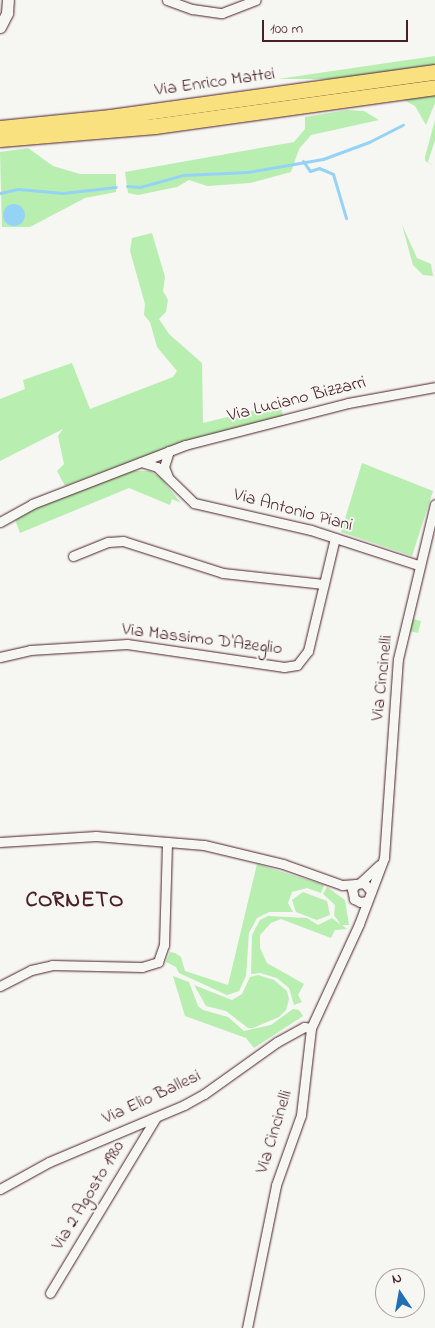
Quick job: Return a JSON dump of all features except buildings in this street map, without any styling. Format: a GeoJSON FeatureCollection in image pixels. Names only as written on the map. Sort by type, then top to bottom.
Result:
{"type":"FeatureCollection","features":[{"type":"Feature","properties":{"kind":"main road","name":"Via Enrico Mattei"},"geometry":{"type":"LineString","coordinates":[[0,128],[92,119],[435,72]]}},
{"type":"Feature","properties":{"kind":"main road","name":"Via Enrico Mattei"},"geometry":{"type":"LineString","coordinates":[[0,139],[155,126],[435,87]]}},
{"type":"Feature","properties":{"kind":"main road"},"geometry":{"type":"LineString","coordinates":[[0,146],[63,134]]}},
{"type":"Feature","properties":{"kind":"street"},"geometry":{"type":"LineString","coordinates":[[0,28],[7,13],[8,0]]}},
{"type":"Feature","properties":{"kind":"street"},"geometry":{"type":"LineString","coordinates":[[166,0],[222,13],[256,0]]}},
{"type":"Feature","properties":{"kind":"street","name":"Via Luciano Bizzarri"},"geometry":{"type":"LineString","coordinates":[[169,452],[287,418],[412,389],[435,387]]}},
{"type":"Feature","properties":{"kind":"street"},"geometry":{"type":"LineString","coordinates":[[0,522],[32,504],[169,452]]}},
{"type":"Feature","properties":{"kind":"street"},"geometry":{"type":"LineString","coordinates":[[168,477],[164,467],[169,452]]}},
{"type":"Feature","properties":{"kind":"street","name":"Via Antonio Piani"},"geometry":{"type":"LineString","coordinates":[[141,462],[157,467],[194,503],[335,538],[418,565]]}},
{"type":"Feature","properties":{"kind":"street","name":"Via Cincinelli"},"geometry":{"type":"LineString","coordinates":[[371,891],[384,858],[398,659],[418,565],[435,504]]}},
{"type":"Feature","properties":{"kind":"street","name":"Via Massimo D'Azeglio"},"geometry":{"type":"LineString","coordinates":[[0,657],[30,650],[127,644],[291,666],[308,651],[335,538]]}},
{"type":"Feature","properties":{"kind":"street"},"geometry":{"type":"LineString","coordinates":[[73,556],[108,542],[123,541],[222,573],[323,584]]}},
{"type":"Feature","properties":{"kind":"street"},"geometry":{"type":"LineString","coordinates":[[0,842],[96,836],[167,842],[239,853],[342,885],[358,883],[367,885],[371,891],[367,900],[360,902],[353,898],[342,885]]}},
{"type":"Feature","properties":{"kind":"street"},"geometry":{"type":"LineString","coordinates":[[0,986],[25,973],[52,965],[142,967],[158,962],[164,945],[167,842]]}},
{"type":"Feature","properties":{"kind":"street"},"geometry":{"type":"LineString","coordinates":[[359,924],[352,889],[384,858]]}},
{"type":"Feature","properties":{"kind":"street","name":"Via Cincinelli"},"geometry":{"type":"LineString","coordinates":[[246,1328],[276,1185],[301,1115],[310,1028],[359,924],[367,900]]}},
{"type":"Feature","properties":{"kind":"street","name":"Via Elio Ballesi"},"geometry":{"type":"LineString","coordinates":[[0,1189],[49,1162],[204,1094],[277,1042],[304,1027],[310,1028]]}},
{"type":"Feature","properties":{"kind":"street","name":"Via 2 Agosto 1980"},"geometry":{"type":"LineString","coordinates":[[50,1293],[156,1116]]}},
{"type":"Feature","properties":{"kind":"green space"},"geometry":{"type":"Polygon","coordinates":[[[435,56],[435,65],[335,79],[278,79],[435,56]]]}},
{"type":"Feature","properties":{"kind":"green space"},"geometry":{"type":"Polygon","coordinates":[[[435,94],[435,103],[426,125],[415,106],[402,99],[435,94]]]}},
{"type":"Feature","properties":{"kind":"green space"},"geometry":{"type":"Polygon","coordinates":[[[347,110],[364,111],[379,120],[311,135],[299,149],[291,172],[250,183],[207,186],[189,180],[177,187],[138,195],[128,193],[125,172],[294,142],[305,129],[305,117],[347,110]]]}},
{"type":"Feature","properties":{"kind":"green space"},"geometry":{"type":"Polygon","coordinates":[[[435,120],[435,140],[428,162],[434,166],[425,161],[425,157],[435,120]]]}},
{"type":"Feature","properties":{"kind":"green space"},"geometry":{"type":"Polygon","coordinates":[[[28,148],[53,166],[80,174],[116,174],[116,192],[85,198],[30,227],[2,227],[0,152],[28,148]]]}},
{"type":"Feature","properties":{"kind":"green space"},"geometry":{"type":"Polygon","coordinates":[[[402,225],[417,258],[431,264],[433,276],[423,275],[413,265],[402,225]]]}},
{"type":"Feature","properties":{"kind":"green space"},"geometry":{"type":"Polygon","coordinates":[[[152,233],[165,277],[163,291],[168,300],[166,312],[159,319],[169,334],[202,363],[203,423],[280,404],[283,416],[135,460],[65,486],[57,471],[64,464],[58,436],[63,429],[0,461],[0,399],[25,389],[23,380],[72,363],[90,409],[173,377],[177,371],[157,347],[150,322],[144,315],[145,304],[130,251],[132,238],[152,233]]]}},
{"type":"Feature","properties":{"kind":"green space"},"geometry":{"type":"Polygon","coordinates":[[[362,463],[433,491],[412,556],[341,532],[362,463]]]}},
{"type":"Feature","properties":{"kind":"green space"},"geometry":{"type":"Polygon","coordinates":[[[128,471],[150,471],[161,478],[181,503],[172,499],[170,505],[129,488],[20,533],[14,517],[128,471]]]}},
{"type":"Feature","properties":{"kind":"green space"},"geometry":{"type":"Polygon","coordinates":[[[412,619],[421,621],[418,633],[409,631],[412,619]]]}},
{"type":"Feature","properties":{"kind":"green space"},"geometry":{"type":"Polygon","coordinates":[[[257,864],[324,885],[321,893],[307,888],[292,892],[288,903],[293,912],[269,912],[257,918],[249,933],[246,976],[239,991],[227,995],[179,973],[176,967],[166,962],[170,952],[175,953],[181,957],[185,971],[228,985],[257,864]]]}},
{"type":"Feature","properties":{"kind":"green space"},"geometry":{"type":"Polygon","coordinates":[[[327,887],[345,900],[349,925],[342,925],[347,929],[335,930],[331,938],[281,919],[271,923],[260,935],[260,948],[267,963],[304,984],[298,995],[302,1002],[294,1005],[289,988],[277,978],[260,973],[251,974],[252,935],[260,920],[268,916],[307,918],[318,925],[332,918],[341,925],[334,915],[335,905],[323,894],[327,887]]]}},
{"type":"Feature","properties":{"kind":"green space"},"geometry":{"type":"Polygon","coordinates":[[[303,892],[327,901],[330,915],[317,920],[296,912],[292,900],[303,892]]]}},
{"type":"Feature","properties":{"kind":"green space"},"geometry":{"type":"Polygon","coordinates":[[[258,975],[274,980],[287,991],[289,999],[286,1010],[279,1017],[253,1028],[248,1028],[226,1011],[206,1006],[194,985],[232,1000],[242,994],[250,977],[258,975]]]}},
{"type":"Feature","properties":{"kind":"green space"},"geometry":{"type":"Polygon","coordinates":[[[173,976],[189,982],[198,1006],[203,1010],[228,1017],[244,1031],[271,1025],[293,1009],[299,1010],[303,1016],[254,1048],[246,1038],[185,1016],[173,976]]]}},
{"type":"Feature","properties":{"kind":"water"},"geometry":{"type":"Polygon","coordinates":[[[14,204],[22,207],[25,215],[22,223],[14,226],[6,223],[3,215],[6,207],[14,204]]]}},
{"type":"Feature","properties":{"kind":"waterway"},"geometry":{"type":"LineString","coordinates":[[127,186],[140,187],[183,175],[248,172],[323,159],[369,142],[403,125]]}},
{"type":"Feature","properties":{"kind":"waterway"},"geometry":{"type":"LineString","coordinates":[[303,161],[310,171],[319,168],[333,174],[346,218]]}},
{"type":"Feature","properties":{"kind":"waterway"},"geometry":{"type":"LineString","coordinates":[[0,193],[18,189],[63,193],[116,187]]}},
{"type":"Feature","properties":{"kind":"district","name":"CORNETO"},"geometry":{"type":"Point","coordinates":[75,902]}}]}
